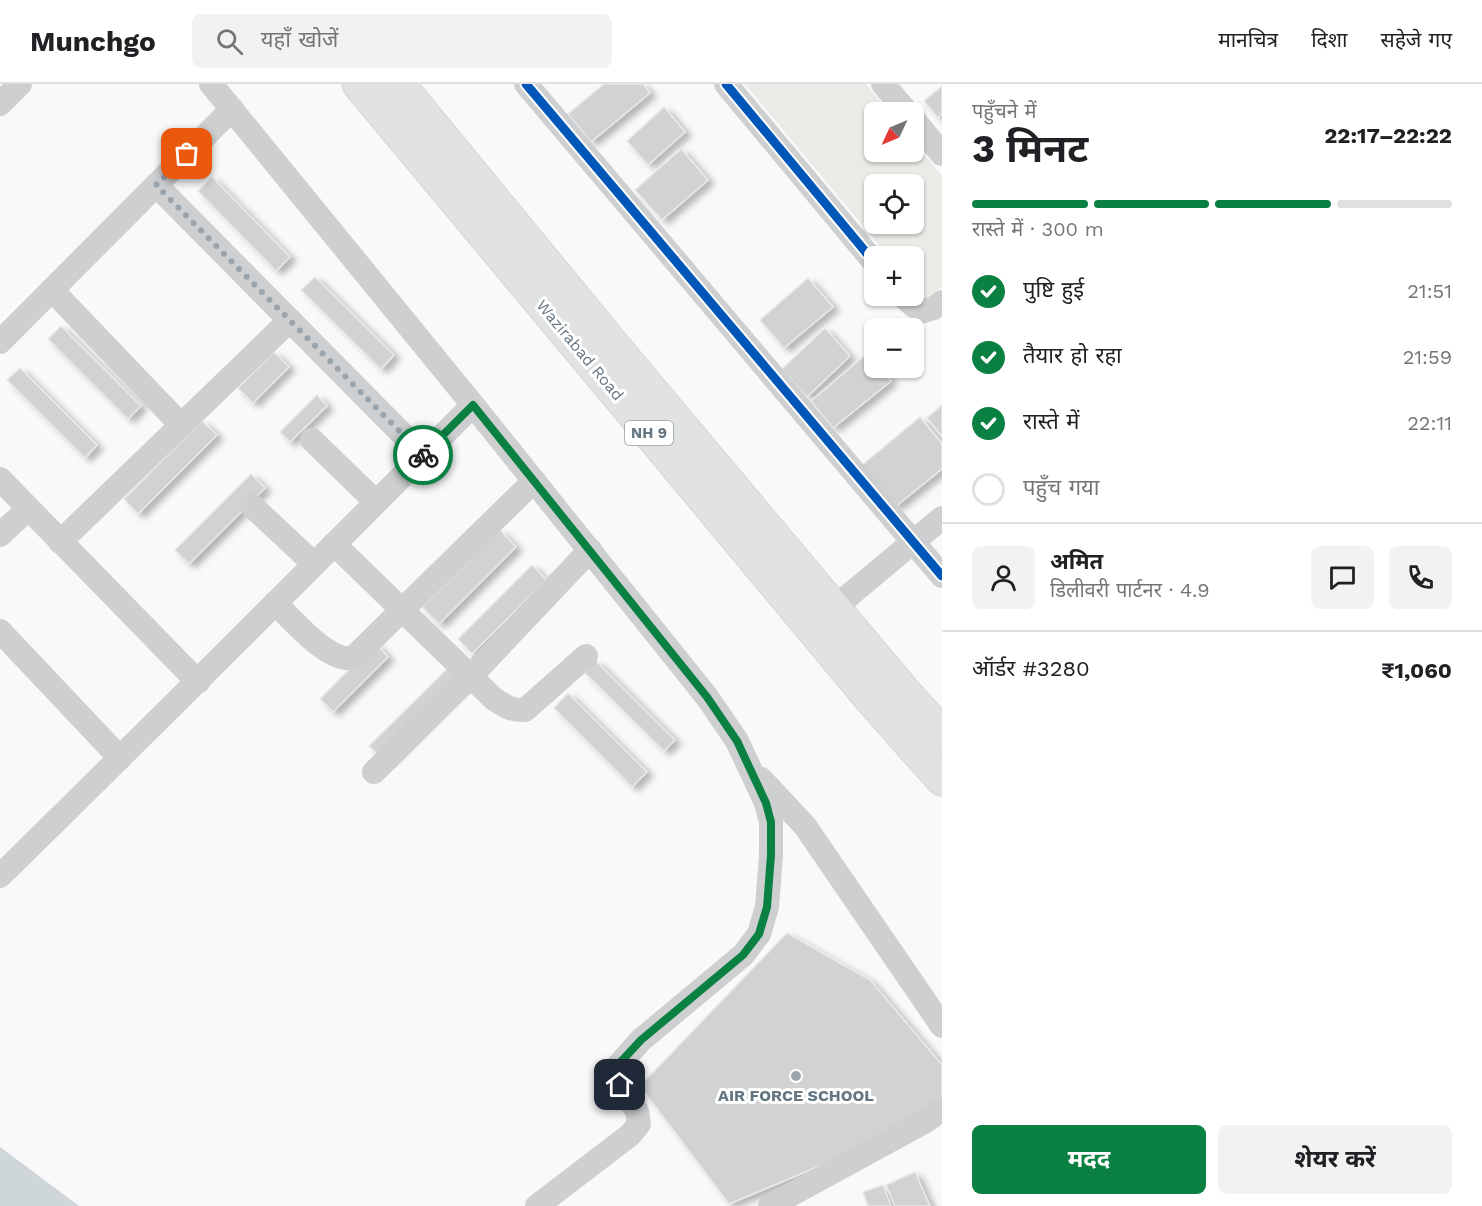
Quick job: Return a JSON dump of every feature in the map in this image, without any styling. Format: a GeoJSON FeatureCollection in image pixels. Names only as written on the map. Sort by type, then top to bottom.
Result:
{"type":"FeatureCollection","features":[{"type":"Feature","properties":{"kind":"highway","name":"Wazirabad Road"},"geometry":{"type":"LineString","coordinates":[[359,84],[399,92],[942,734]]}},
{"type":"Feature","properties":{"kind":"highway","name":"Wazirabad Road"},"geometry":{"type":"LineString","coordinates":[[399,92],[872,700],[942,779]]}},
{"type":"Feature","properties":{"kind":"street"},"geometry":{"type":"LineString","coordinates":[[0,104],[20,84]]}},
{"type":"Feature","properties":{"kind":"street"},"geometry":{"type":"LineString","coordinates":[[211,84],[707,697],[737,741],[766,803],[771,822],[771,855],[767,907],[759,934],[743,955],[641,1040],[616,1067],[620,1085],[637,1112],[639,1124],[630,1135],[537,1206]]}},
{"type":"Feature","properties":{"kind":"street"},"geometry":{"type":"LineString","coordinates":[[526,84],[942,576]]}},
{"type":"Feature","properties":{"kind":"street"},"geometry":{"type":"LineString","coordinates":[[726,84],[864,250]]}},
{"type":"Feature","properties":{"kind":"street"},"geometry":{"type":"LineString","coordinates":[[882,84],[898,102]]}},
{"type":"Feature","properties":{"kind":"street"},"geometry":{"type":"LineString","coordinates":[[0,342],[232,109]]}},
{"type":"Feature","properties":{"kind":"street"},"geometry":{"type":"LineString","coordinates":[[924,132],[942,154]]}},
{"type":"Feature","properties":{"kind":"street"},"geometry":{"type":"LineString","coordinates":[[156,185],[423,455]]}},
{"type":"Feature","properties":{"kind":"street"},"geometry":{"type":"LineString","coordinates":[[52,290],[181,425]]}},
{"type":"Feature","properties":{"kind":"street"},"geometry":{"type":"LineString","coordinates":[[914,306],[924,310],[934,308],[942,302]]}},
{"type":"Feature","properties":{"kind":"street"},"geometry":{"type":"LineString","coordinates":[[60,542],[290,320]]}},
{"type":"Feature","properties":{"kind":"street"},"geometry":{"type":"LineString","coordinates":[[0,876],[198,682],[473,405]]}},
{"type":"Feature","properties":{"kind":"street"},"geometry":{"type":"LineString","coordinates":[[312,440],[376,502]]}},
{"type":"Feature","properties":{"kind":"street"},"geometry":{"type":"LineString","coordinates":[[0,479],[198,682]]}},
{"type":"Feature","properties":{"kind":"street"},"geometry":{"type":"LineString","coordinates":[[274,603],[325,649],[345,659],[353,658],[534,481]]}},
{"type":"Feature","properties":{"kind":"street"},"geometry":{"type":"LineString","coordinates":[[252,506],[314,564]]}},
{"type":"Feature","properties":{"kind":"street"},"geometry":{"type":"LineString","coordinates":[[0,535],[28,508]]}},
{"type":"Feature","properties":{"kind":"street"},"geometry":{"type":"LineString","coordinates":[[834,608],[942,518]]}},
{"type":"Feature","properties":{"kind":"street"},"geometry":{"type":"LineString","coordinates":[[334,544],[505,707],[525,710],[586,656]]}},
{"type":"Feature","properties":{"kind":"street"},"geometry":{"type":"LineString","coordinates":[[374,772],[471,676],[590,550]]}},
{"type":"Feature","properties":{"kind":"street"},"geometry":{"type":"LineString","coordinates":[[0,631],[120,758]]}},
{"type":"Feature","properties":{"kind":"street"},"geometry":{"type":"LineString","coordinates":[[752,770],[805,826],[942,1026]]}},
{"type":"Feature","properties":{"kind":"street"},"geometry":{"type":"LineString","coordinates":[[771,1206],[926,1121],[942,1108]]}},
{"type":"Feature","properties":{"kind":"shaded area"},"geometry":{"type":"Polygon","coordinates":[[[745,84],[866,84],[881,102],[864,102],[864,162],[924,162],[924,154],[942,176],[942,286],[924,301],[924,246],[880,246],[870,234],[924,234],[924,174],[864,174],[864,227],[745,84]]]}},
{"type":"Feature","properties":{"kind":"shaded area"},"geometry":{"type":"Polygon","coordinates":[[[0,1147],[79,1206],[0,1206],[0,1147]]]}},
{"type":"Feature","properties":{"kind":"building"},"geometry":{"type":"Polygon","coordinates":[[[604,84],[643,84],[650,93],[591,142],[568,114],[604,84]]]}},
{"type":"Feature","properties":{"kind":"building"},"geometry":{"type":"Polygon","coordinates":[[[942,86],[942,114],[938,118],[924,101],[942,86]]]}},
{"type":"Feature","properties":{"kind":"building"},"geometry":{"type":"Polygon","coordinates":[[[664,107],[685,132],[648,165],[627,141],[664,107]]]}},
{"type":"Feature","properties":{"kind":"building"},"geometry":{"type":"Polygon","coordinates":[[[681,149],[708,180],[662,220],[635,190],[681,149]]]}},
{"type":"Feature","properties":{"kind":"building"},"geometry":{"type":"Polygon","coordinates":[[[212,177],[290,257],[276,271],[198,191],[212,177]]]}},
{"type":"Feature","properties":{"kind":"building"},"geometry":{"type":"Polygon","coordinates":[[[315,277],[394,355],[381,369],[301,290],[315,277]]]}},
{"type":"Feature","properties":{"kind":"building"},"geometry":{"type":"Polygon","coordinates":[[[808,278],[833,307],[784,348],[760,320],[808,278]]]}},
{"type":"Feature","properties":{"kind":"building"},"geometry":{"type":"Polygon","coordinates":[[[61,326],[141,406],[128,419],[48,339],[61,326]]]}},
{"type":"Feature","properties":{"kind":"building"},"geometry":{"type":"Polygon","coordinates":[[[825,328],[850,356],[807,397],[782,369],[825,328]]]}},
{"type":"Feature","properties":{"kind":"building"},"geometry":{"type":"Polygon","coordinates":[[[274,352],[289,367],[253,403],[238,388],[274,352]]]}},
{"type":"Feature","properties":{"kind":"building"},"geometry":{"type":"Polygon","coordinates":[[[864,356],[864,378],[888,378],[891,381],[833,428],[811,401],[864,356]]]}},
{"type":"Feature","properties":{"kind":"building"},"geometry":{"type":"Polygon","coordinates":[[[20,368],[97,445],[85,458],[7,380],[20,368]]]}},
{"type":"Feature","properties":{"kind":"building"},"geometry":{"type":"Polygon","coordinates":[[[317,395],[327,406],[290,442],[280,432],[317,395]]]}},
{"type":"Feature","properties":{"kind":"building"},"geometry":{"type":"Polygon","coordinates":[[[942,405],[942,436],[927,418],[942,405]]]}},
{"type":"Feature","properties":{"kind":"building"},"geometry":{"type":"Polygon","coordinates":[[[920,417],[942,444],[942,469],[895,507],[861,466],[920,417]]]}},
{"type":"Feature","properties":{"kind":"building"},"geometry":{"type":"Polygon","coordinates":[[[202,421],[217,435],[138,514],[124,499],[202,421]]]}},
{"type":"Feature","properties":{"kind":"building"},"geometry":{"type":"Polygon","coordinates":[[[251,474],[265,488],[189,564],[175,550],[251,474]]]}},
{"type":"Feature","properties":{"kind":"building"},"geometry":{"type":"Polygon","coordinates":[[[500,530],[516,547],[439,624],[422,607],[500,530]]]}},
{"type":"Feature","properties":{"kind":"building"},"geometry":{"type":"Polygon","coordinates":[[[532,565],[546,580],[472,654],[458,639],[532,565]]]}},
{"type":"Feature","properties":{"kind":"building"},"geometry":{"type":"Polygon","coordinates":[[[375,643],[388,657],[333,712],[320,699],[375,643]]]}},
{"type":"Feature","properties":{"kind":"building"},"geometry":{"type":"Polygon","coordinates":[[[596,661],[675,740],[664,751],[585,673],[596,661]]]}},
{"type":"Feature","properties":{"kind":"building"},"geometry":{"type":"Polygon","coordinates":[[[447,669],[462,684],[385,761],[369,746],[447,669]]]}},
{"type":"Feature","properties":{"kind":"building"},"geometry":{"type":"Polygon","coordinates":[[[568,693],[647,772],[632,787],[554,708],[568,693]]]}},
{"type":"Feature","properties":{"kind":"building","name":"AIR FORCE SCHOOL"},"geometry":{"type":"Polygon","coordinates":[[[787,933],[870,980],[942,1065],[942,1103],[926,1121],[729,1204],[640,1086],[787,933]]]}},
{"type":"Feature","properties":{"kind":"building"},"geometry":{"type":"Polygon","coordinates":[[[915,1172],[930,1206],[895,1206],[886,1185],[915,1172]]]}},
{"type":"Feature","properties":{"kind":"building"},"geometry":{"type":"Polygon","coordinates":[[[883,1185],[891,1206],[868,1206],[863,1192],[883,1185]]]}},
{"type":"Feature","properties":{"kind":"cycle path"},"geometry":{"type":"LineString","coordinates":[[526,84],[942,576]]}},
{"type":"Feature","properties":{"kind":"cycle path"},"geometry":{"type":"LineString","coordinates":[[726,84],[864,250]]}},
{"type":"Feature","properties":{"kind":"way so far"},"geometry":{"type":"LineString","coordinates":[[187,154],[156,185],[423,455]]}},
{"type":"Feature","properties":{"kind":"place","name":"AIR FORCE SCHOOL"},"geometry":{"type":"Point","coordinates":[796,1076]}},
{"type":"Feature","properties":{"kind":"route"},"geometry":{"type":"LineString","coordinates":[[423,455],[473,405],[707,697],[737,741],[766,803],[771,822],[771,855],[767,907],[759,934],[743,955],[627,1054],[616,1067],[620,1085]]}}]}
